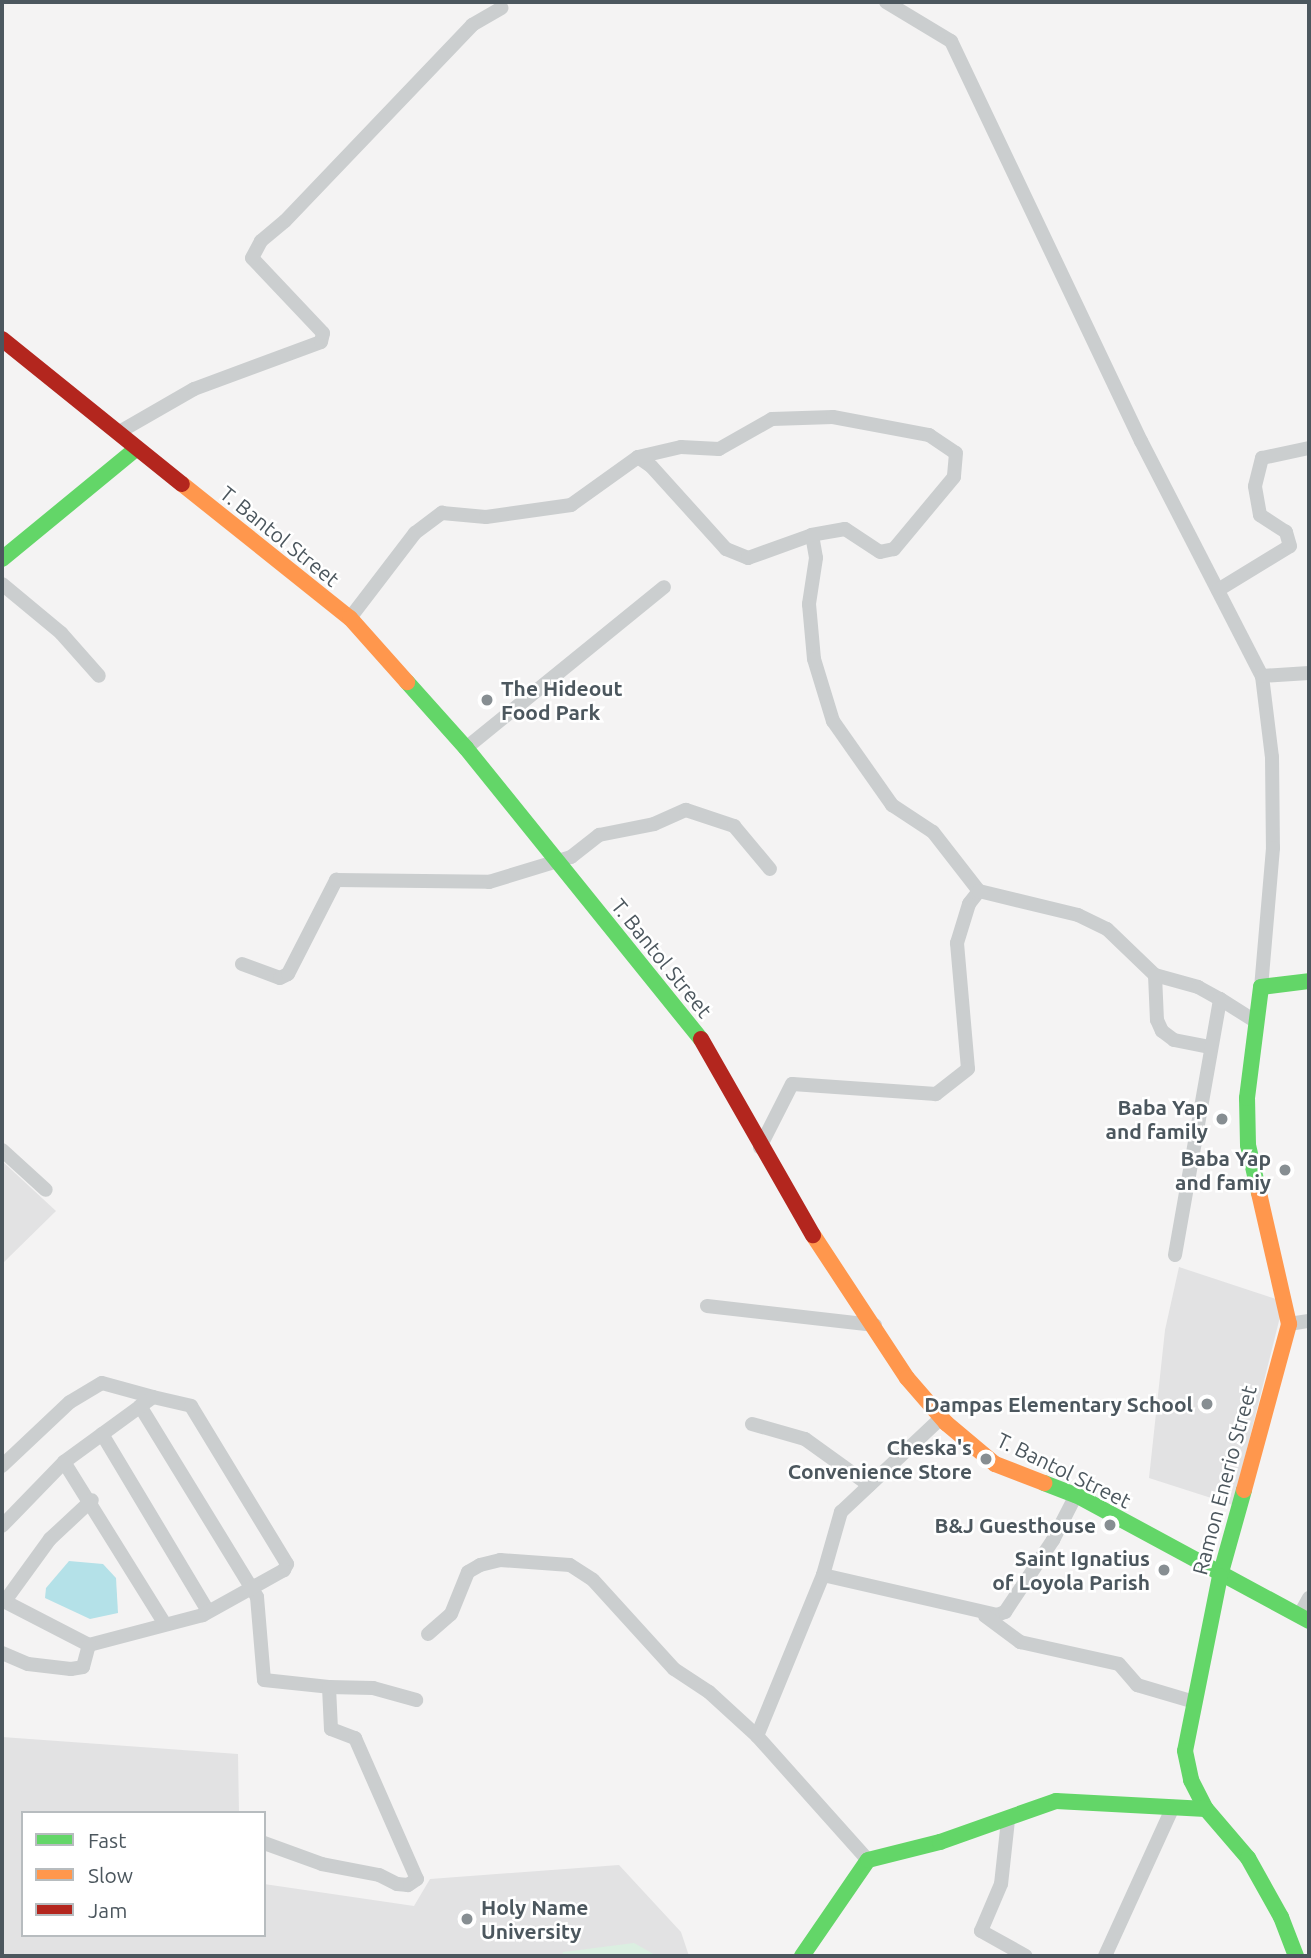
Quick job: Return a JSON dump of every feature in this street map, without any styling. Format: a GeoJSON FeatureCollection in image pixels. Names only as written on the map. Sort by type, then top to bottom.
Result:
{"type":"FeatureCollection","features":[{"type":"Feature","properties":{"kind":"main road","name":"T. Bantol Street"},"geometry":{"type":"LineString","coordinates":[[2,339],[121,431],[136,449],[350,618],[466,748],[556,863],[693,1026],[760,1147],[908,1378],[941,1418],[995,1464],[1076,1495],[1220,1576],[1304,1618]]}},
{"type":"Feature","properties":{"kind":"main road"},"geometry":{"type":"LineString","coordinates":[[2,559],[136,449]]}},
{"type":"Feature","properties":{"kind":"main road"},"geometry":{"type":"LineString","coordinates":[[1261,987],[1309,981]]}},
{"type":"Feature","properties":{"kind":"main road","name":"Ramon Enerio Street"},"geometry":{"type":"LineString","coordinates":[[1261,987],[1247,1098],[1248,1145],[1289,1324],[1220,1576],[1191,1701],[1185,1751],[1191,1780],[1206,1809],[1248,1858],[1282,1917],[1296,1956]]}},
{"type":"Feature","properties":{"kind":"main road"},"geometry":{"type":"LineString","coordinates":[[802,1956],[868,1860],[1009,1820],[1056,1801],[1206,1809]]}},
{"type":"Feature","properties":{"kind":"street"},"geometry":{"type":"LineString","coordinates":[[886,2],[951,41],[1141,441],[1262,676],[1272,757],[1273,848],[1261,987]]}},
{"type":"Feature","properties":{"kind":"street"},"geometry":{"type":"LineString","coordinates":[[121,431],[194,389],[321,342],[323,334],[252,258],[261,241],[285,221],[472,25],[502,8]]}},
{"type":"Feature","properties":{"kind":"street"},"geometry":{"type":"LineString","coordinates":[[350,618],[415,533],[442,513],[486,517],[571,505],[638,457],[681,447],[719,449],[772,419],[833,417],[929,435],[956,453],[954,477],[894,549],[880,552],[845,529],[812,535],[748,558],[726,549],[651,466],[638,457]]}},
{"type":"Feature","properties":{"kind":"street"},"geometry":{"type":"LineString","coordinates":[[1218,590],[1290,546],[1286,532],[1261,515],[1255,486],[1262,458],[1309,447]]}},
{"type":"Feature","properties":{"kind":"street"},"geometry":{"type":"LineString","coordinates":[[812,535],[816,558],[809,604],[814,659],[833,720],[892,805],[933,832],[979,891],[1051,905],[1107,929],[1154,975],[1198,987],[1255,1021]]}},
{"type":"Feature","properties":{"kind":"street"},"geometry":{"type":"LineString","coordinates":[[2,584],[61,633],[99,676]]}},
{"type":"Feature","properties":{"kind":"street"},"geometry":{"type":"LineString","coordinates":[[466,748],[664,587]]}},
{"type":"Feature","properties":{"kind":"street"},"geometry":{"type":"LineString","coordinates":[[1262,676],[1309,673]]}},
{"type":"Feature","properties":{"kind":"street"},"geometry":{"type":"LineString","coordinates":[[242,964],[280,978],[288,974],[336,880],[489,881],[556,863],[599,835],[697,810],[734,826],[770,869]]}},
{"type":"Feature","properties":{"kind":"street"},"geometry":{"type":"LineString","coordinates":[[760,1147],[792,1084],[936,1094],[968,1069],[957,943],[969,904],[979,891]]}},
{"type":"Feature","properties":{"kind":"street"},"geometry":{"type":"LineString","coordinates":[[1154,975],[1157,1020],[1162,1031],[1174,1040],[1210,1047]]}},
{"type":"Feature","properties":{"kind":"street"},"geometry":{"type":"LineString","coordinates":[[1175,1255],[1220,999]]}},
{"type":"Feature","properties":{"kind":"street"},"geometry":{"type":"LineString","coordinates":[[2,1150],[46,1189]]}},
{"type":"Feature","properties":{"kind":"street"},"geometry":{"type":"LineString","coordinates":[[707,1306],[875,1325]]}},
{"type":"Feature","properties":{"kind":"street"},"geometry":{"type":"LineString","coordinates":[[1289,1324],[1309,1321]]}},
{"type":"Feature","properties":{"kind":"street"},"geometry":{"type":"LineString","coordinates":[[2,1465],[71,1402],[102,1383],[191,1406],[287,1564],[284,1570],[248,1587],[208,1611],[89,1645],[3,1600],[50,1539],[92,1500]]}},
{"type":"Feature","properties":{"kind":"street"},"geometry":{"type":"LineString","coordinates":[[2,1526],[64,1462],[153,1397]]}},
{"type":"Feature","properties":{"kind":"street"},"geometry":{"type":"LineString","coordinates":[[140,1406],[261,1612],[264,1680],[329,1687],[373,1688],[416,1700]]}},
{"type":"Feature","properties":{"kind":"street"},"geometry":{"type":"LineString","coordinates":[[757,1736],[824,1575],[841,1513],[941,1418]]}},
{"type":"Feature","properties":{"kind":"street"},"geometry":{"type":"LineString","coordinates":[[752,1424],[805,1439],[869,1485]]}},
{"type":"Feature","properties":{"kind":"street"},"geometry":{"type":"LineString","coordinates":[[102,1434],[208,1611]]}},
{"type":"Feature","properties":{"kind":"street"},"geometry":{"type":"LineString","coordinates":[[64,1462],[92,1500],[165,1623]]}},
{"type":"Feature","properties":{"kind":"street"},"geometry":{"type":"LineString","coordinates":[[985,1616],[1005,1612],[1053,1540],[1076,1495]]}},
{"type":"Feature","properties":{"kind":"street"},"geometry":{"type":"LineString","coordinates":[[428,1634],[451,1614],[468,1572],[480,1565],[500,1560],[570,1565],[593,1580],[664,1660],[709,1692],[757,1736],[868,1860]]}},
{"type":"Feature","properties":{"kind":"street"},"geometry":{"type":"LineString","coordinates":[[824,1575],[985,1616],[1020,1642],[1119,1664],[1137,1685],[1191,1701]]}},
{"type":"Feature","properties":{"kind":"street"},"geometry":{"type":"LineString","coordinates":[[1304,1618],[1309,1598]]}},
{"type":"Feature","properties":{"kind":"street"},"geometry":{"type":"LineString","coordinates":[[2,1653],[28,1664],[71,1669],[83,1667],[89,1645]]}},
{"type":"Feature","properties":{"kind":"street"},"geometry":{"type":"LineString","coordinates":[[266,1844],[322,1864],[379,1875],[397,1884],[408,1885],[418,1879],[355,1738],[331,1729],[329,1687]]}},
{"type":"Feature","properties":{"kind":"street"},"geometry":{"type":"LineString","coordinates":[[1105,1956],[1173,1807]]}},
{"type":"Feature","properties":{"kind":"street"},"geometry":{"type":"LineString","coordinates":[[1009,1820],[1001,1884],[981,1931],[1026,1956]]}},
{"type":"Feature","properties":{"kind":"shaded area"},"geometry":{"type":"Polygon","coordinates":[[[2,1161],[56,1211],[2,1264],[2,1161]]]}},
{"type":"Feature","properties":{"kind":"shaded area","name":"Dampas Elementary School"},"geometry":{"type":"Polygon","coordinates":[[[1179,1267],[1276,1299],[1280,1317],[1233,1505],[1149,1478],[1165,1330],[1179,1267]]]}},
{"type":"Feature","properties":{"kind":"shaded area","name":"Holy Name University"},"geometry":{"type":"Polygon","coordinates":[[[2,1737],[238,1754],[239,1811],[21,1811],[21,1937],[266,1937],[266,1884],[414,1906],[430,1879],[619,1865],[681,1932],[689,1956],[2,1956],[2,1737]]]}},
{"type":"Feature","properties":{"kind":"green space"},"geometry":{"type":"Polygon","coordinates":[[[634,1943],[657,1956],[562,1956],[563,1952],[634,1943]]]}},
{"type":"Feature","properties":{"kind":"water"},"geometry":{"type":"Polygon","coordinates":[[[69,1561],[103,1564],[116,1578],[118,1613],[90,1619],[45,1598],[46,1588],[69,1561]]]}},
{"type":"Feature","properties":{"kind":"traffic: fast"},"geometry":{"type":"LineString","coordinates":[[2,559],[136,449]]}},
{"type":"Feature","properties":{"kind":"traffic: fast"},"geometry":{"type":"LineString","coordinates":[[407,682],[466,748],[701,1039]]}},
{"type":"Feature","properties":{"kind":"traffic: fast"},"geometry":{"type":"LineString","coordinates":[[1259,1193],[1248,1145],[1247,1098],[1261,987],[1309,981]]}},
{"type":"Feature","properties":{"kind":"traffic: fast"},"geometry":{"type":"LineString","coordinates":[[1044,1483],[1076,1495],[1309,1621]]}},
{"type":"Feature","properties":{"kind":"traffic: fast"},"geometry":{"type":"LineString","coordinates":[[1244,1490],[1220,1576],[1185,1751],[1191,1780],[1206,1809],[1248,1858],[1281,1917],[1296,1956]]}},
{"type":"Feature","properties":{"kind":"traffic: fast"},"geometry":{"type":"LineString","coordinates":[[802,1956],[868,1860],[940,1842],[1056,1801],[1206,1809]]}},
{"type":"Feature","properties":{"kind":"traffic: slow"},"geometry":{"type":"LineString","coordinates":[[182,484],[350,618],[407,682]]}},
{"type":"Feature","properties":{"kind":"traffic: slow"},"geometry":{"type":"LineString","coordinates":[[1244,1490],[1289,1324],[1259,1193]]}},
{"type":"Feature","properties":{"kind":"traffic: slow"},"geometry":{"type":"LineString","coordinates":[[813,1235],[907,1378],[946,1423],[995,1464],[1044,1483]]}},
{"type":"Feature","properties":{"kind":"traffic: jam"},"geometry":{"type":"LineString","coordinates":[[2,339],[182,484]]}},
{"type":"Feature","properties":{"kind":"traffic: jam"},"geometry":{"type":"LineString","coordinates":[[701,1039],[813,1235]]}},
{"type":"Feature","properties":{"kind":"place","name":"The Hideout Food Park"},"geometry":{"type":"Point","coordinates":[487,700]}},
{"type":"Feature","properties":{"kind":"place","name":"Baba Yap and family"},"geometry":{"type":"Point","coordinates":[1222,1119]}},
{"type":"Feature","properties":{"kind":"place","name":"Baba Yap and famiy"},"geometry":{"type":"Point","coordinates":[1285,1170]}},
{"type":"Feature","properties":{"kind":"place","name":"Dampas Elementary School"},"geometry":{"type":"Point","coordinates":[1207,1404]}},
{"type":"Feature","properties":{"kind":"place","name":"Cheska's Convenience Store"},"geometry":{"type":"Point","coordinates":[986,1459]}},
{"type":"Feature","properties":{"kind":"place","name":"B&J Guesthouse"},"geometry":{"type":"Point","coordinates":[1110,1525]}},
{"type":"Feature","properties":{"kind":"place","name":"Saint Ignatius of Loyola Parish"},"geometry":{"type":"Point","coordinates":[1164,1570]}},
{"type":"Feature","properties":{"kind":"place","name":"Holy Name University"},"geometry":{"type":"Point","coordinates":[467,1919]}}]}
